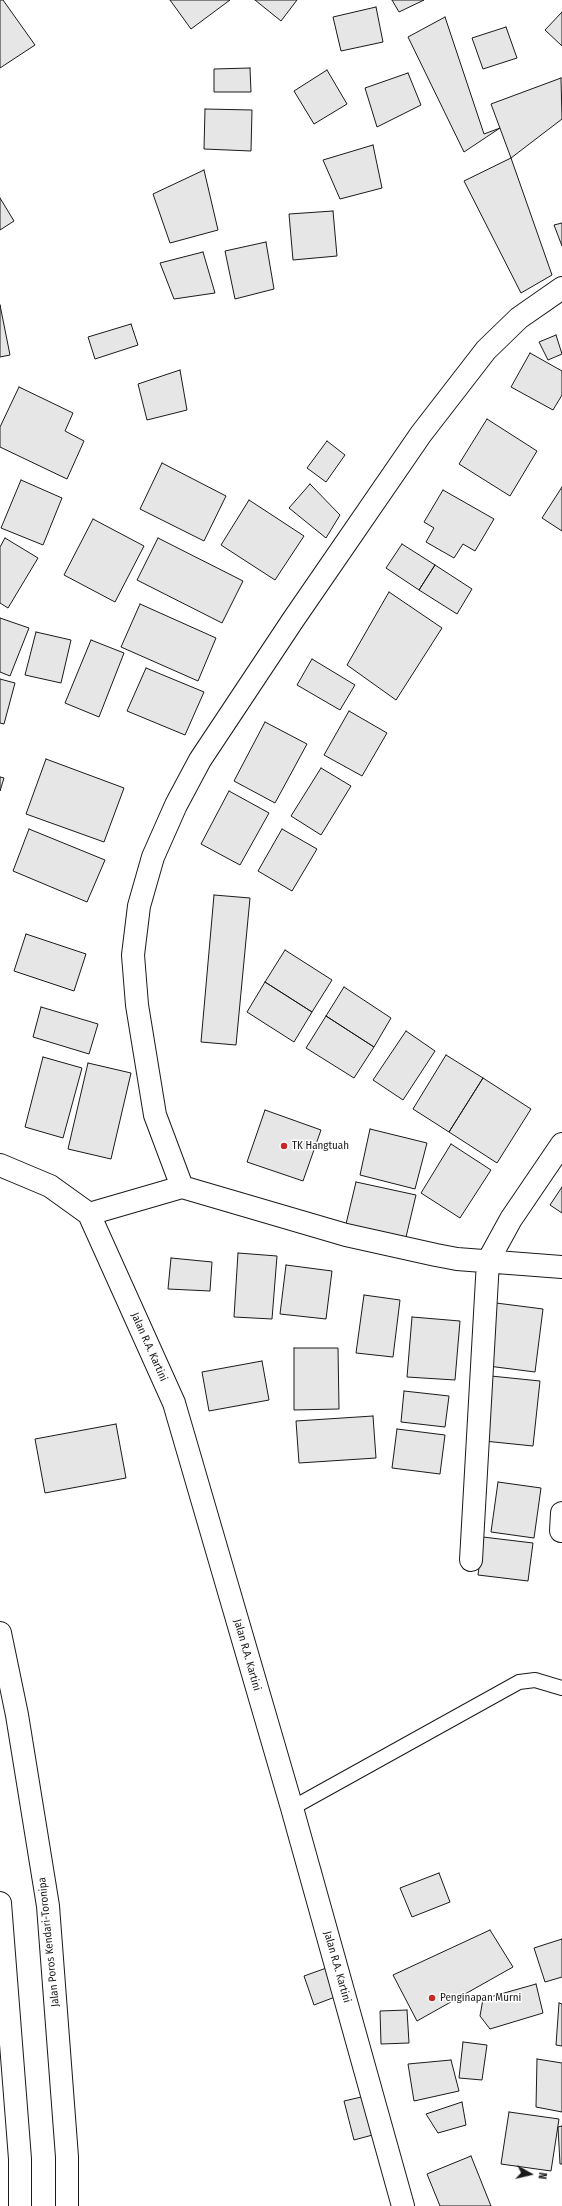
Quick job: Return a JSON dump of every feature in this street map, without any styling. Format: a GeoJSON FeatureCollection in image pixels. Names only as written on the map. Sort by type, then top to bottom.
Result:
{"type":"FeatureCollection","features":[{"type":"Feature","properties":{"kind":"main road"},"geometry":{"type":"LineString","coordinates":[[182,1187],[155,1115],[137,1006],[132,955],[139,906],[153,857],[176,805],[200,760],[297,614],[421,434],[486,350],[519,318],[562,288]]}},
{"type":"Feature","properties":{"kind":"main road"},"geometry":{"type":"LineString","coordinates":[[471,1560],[488,1261],[511,1219],[562,1144]]}},
{"type":"Feature","properties":{"kind":"main road"},"geometry":{"type":"LineString","coordinates":[[0,1165],[50,1186],[89,1214],[182,1187],[346,1235],[457,1259],[562,1267]]}},
{"type":"Feature","properties":{"kind":"main road","name":"Jalan R.A. Kartini"},"geometry":{"type":"LineString","coordinates":[[89,1214],[174,1403],[292,1808],[403,2206]]}},
{"type":"Feature","properties":{"kind":"main road","name":"Jalan Poros Kendari-Toronipa"},"geometry":{"type":"LineString","coordinates":[[0,1633],[17,1715],[48,1906],[67,2157],[67,2206]]}},
{"type":"Feature","properties":{"kind":"main road"},"geometry":{"type":"LineString","coordinates":[[0,1903],[20,2159],[20,2206]]}},
{"type":"Feature","properties":{"kind":"lane"},"geometry":{"type":"LineString","coordinates":[[292,1808],[519,1682],[535,1680],[562,1688]]}},
{"type":"Feature","properties":{"kind":"building"},"geometry":{"type":"Polygon","coordinates":[[[0,0],[3,0],[35,45],[0,68],[0,0]]]}},
{"type":"Feature","properties":{"kind":"building"},"geometry":{"type":"Polygon","coordinates":[[[170,0],[230,0],[191,29],[170,0]]]}},
{"type":"Feature","properties":{"kind":"building"},"geometry":{"type":"Polygon","coordinates":[[[255,0],[297,0],[281,21],[255,0]]]}},
{"type":"Feature","properties":{"kind":"building"},"geometry":{"type":"Polygon","coordinates":[[[392,0],[424,0],[399,12],[392,0]]]}},
{"type":"Feature","properties":{"kind":"building"},"geometry":{"type":"Polygon","coordinates":[[[376,7],[383,42],[341,51],[333,17],[376,7]]]}},
{"type":"Feature","properties":{"kind":"building"},"geometry":{"type":"Polygon","coordinates":[[[562,12],[562,46],[545,30],[562,12]]]}},
{"type":"Feature","properties":{"kind":"building"},"geometry":{"type":"Polygon","coordinates":[[[445,17],[484,134],[500,128],[464,152],[408,37],[445,17]]]}},
{"type":"Feature","properties":{"kind":"building"},"geometry":{"type":"Polygon","coordinates":[[[506,27],[517,58],[483,69],[472,38],[506,27]]]}},
{"type":"Feature","properties":{"kind":"building"},"geometry":{"type":"Polygon","coordinates":[[[250,68],[251,92],[214,92],[214,69],[250,68]]]}},
{"type":"Feature","properties":{"kind":"building"},"geometry":{"type":"Polygon","coordinates":[[[327,70],[347,104],[314,124],[294,91],[327,70]]]}},
{"type":"Feature","properties":{"kind":"building"},"geometry":{"type":"Polygon","coordinates":[[[408,73],[421,105],[377,127],[365,88],[408,73]]]}},
{"type":"Feature","properties":{"kind":"building"},"geometry":{"type":"Polygon","coordinates":[[[561,78],[562,119],[511,158],[491,104],[561,78]]]}},
{"type":"Feature","properties":{"kind":"building"},"geometry":{"type":"Polygon","coordinates":[[[205,109],[252,110],[251,151],[204,149],[205,109]]]}},
{"type":"Feature","properties":{"kind":"building"},"geometry":{"type":"Polygon","coordinates":[[[373,145],[382,188],[340,199],[323,160],[373,145]]]}},
{"type":"Feature","properties":{"kind":"building"},"geometry":{"type":"Polygon","coordinates":[[[511,158],[552,275],[521,293],[464,181],[511,158]]]}},
{"type":"Feature","properties":{"kind":"building"},"geometry":{"type":"Polygon","coordinates":[[[204,170],[218,230],[170,243],[153,194],[204,170]]]}},
{"type":"Feature","properties":{"kind":"building"},"geometry":{"type":"Polygon","coordinates":[[[0,198],[14,221],[0,230],[0,198]]]}},
{"type":"Feature","properties":{"kind":"building"},"geometry":{"type":"Polygon","coordinates":[[[333,211],[337,256],[293,260],[289,214],[333,211]]]}},
{"type":"Feature","properties":{"kind":"building"},"geometry":{"type":"Polygon","coordinates":[[[562,223],[562,246],[554,225],[562,223]]]}},
{"type":"Feature","properties":{"kind":"building"},"geometry":{"type":"Polygon","coordinates":[[[266,242],[274,289],[235,299],[225,251],[266,242]]]}},
{"type":"Feature","properties":{"kind":"building"},"geometry":{"type":"Polygon","coordinates":[[[203,252],[215,293],[174,299],[160,263],[203,252]]]}},
{"type":"Feature","properties":{"kind":"building"},"geometry":{"type":"Polygon","coordinates":[[[0,305],[10,355],[0,357],[0,305]]]}},
{"type":"Feature","properties":{"kind":"building"},"geometry":{"type":"Polygon","coordinates":[[[131,324],[138,345],[95,359],[88,337],[131,324]]]}},
{"type":"Feature","properties":{"kind":"building"},"geometry":{"type":"Polygon","coordinates":[[[556,335],[562,354],[548,360],[539,342],[556,335]]]}},
{"type":"Feature","properties":{"kind":"building"},"geometry":{"type":"Polygon","coordinates":[[[530,353],[562,371],[562,395],[553,410],[511,387],[530,353]]]}},
{"type":"Feature","properties":{"kind":"building"},"geometry":{"type":"Polygon","coordinates":[[[180,370],[187,410],[147,420],[138,384],[180,370]]]}},
{"type":"Feature","properties":{"kind":"building"},"geometry":{"type":"Polygon","coordinates":[[[19,387],[73,413],[65,431],[84,441],[67,479],[0,447],[0,427],[19,387]]]}},
{"type":"Feature","properties":{"kind":"building"},"geometry":{"type":"Polygon","coordinates":[[[487,419],[537,451],[510,496],[459,464],[487,419]]]}},
{"type":"Feature","properties":{"kind":"building"},"geometry":{"type":"Polygon","coordinates":[[[327,441],[345,455],[326,482],[307,468],[327,441]]]}},
{"type":"Feature","properties":{"kind":"building"},"geometry":{"type":"Polygon","coordinates":[[[162,463],[226,496],[204,541],[140,509],[162,463]]]}},
{"type":"Feature","properties":{"kind":"building"},"geometry":{"type":"Polygon","coordinates":[[[21,480],[62,498],[43,545],[1,528],[21,480]]]}},
{"type":"Feature","properties":{"kind":"building"},"geometry":{"type":"Polygon","coordinates":[[[310,484],[340,515],[326,538],[289,508],[310,484]]]}},
{"type":"Feature","properties":{"kind":"building"},"geometry":{"type":"Polygon","coordinates":[[[562,487],[562,531],[542,518],[562,487]]]}},
{"type":"Feature","properties":{"kind":"building"},"geometry":{"type":"Polygon","coordinates":[[[443,490],[494,519],[475,551],[463,544],[454,558],[426,542],[434,528],[424,522],[443,490]]]}},
{"type":"Feature","properties":{"kind":"building"},"geometry":{"type":"Polygon","coordinates":[[[249,500],[304,536],[275,580],[221,545],[249,500]]]}},
{"type":"Feature","properties":{"kind":"building"},"geometry":{"type":"Polygon","coordinates":[[[93,519],[144,546],[115,602],[64,575],[93,519]]]}},
{"type":"Feature","properties":{"kind":"building"},"geometry":{"type":"Polygon","coordinates":[[[5,538],[38,558],[8,608],[0,603],[0,547],[5,538]]]}},
{"type":"Feature","properties":{"kind":"building"},"geometry":{"type":"Polygon","coordinates":[[[158,538],[243,581],[222,623],[137,580],[158,538]]]}},
{"type":"Feature","properties":{"kind":"building"},"geometry":{"type":"Polygon","coordinates":[[[402,544],[435,565],[419,590],[386,568],[402,544]]]}},
{"type":"Feature","properties":{"kind":"building"},"geometry":{"type":"Polygon","coordinates":[[[435,565],[472,589],[457,614],[419,590],[435,565]]]}},
{"type":"Feature","properties":{"kind":"building"},"geometry":{"type":"Polygon","coordinates":[[[389,592],[442,628],[396,700],[347,665],[389,592]]]}},
{"type":"Feature","properties":{"kind":"building"},"geometry":{"type":"Polygon","coordinates":[[[140,604],[216,638],[198,681],[121,647],[140,604]]]}},
{"type":"Feature","properties":{"kind":"building"},"geometry":{"type":"Polygon","coordinates":[[[0,618],[29,628],[10,676],[0,672],[0,618]]]}},
{"type":"Feature","properties":{"kind":"building"},"geometry":{"type":"Polygon","coordinates":[[[36,632],[71,640],[61,683],[25,675],[36,632]]]}},
{"type":"Feature","properties":{"kind":"building"},"geometry":{"type":"Polygon","coordinates":[[[91,640],[124,653],[99,717],[65,703],[91,640]]]}},
{"type":"Feature","properties":{"kind":"building"},"geometry":{"type":"Polygon","coordinates":[[[312,659],[355,685],[340,710],[297,685],[312,659]]]}},
{"type":"Feature","properties":{"kind":"building"},"geometry":{"type":"Polygon","coordinates":[[[146,668],[204,692],[185,735],[127,711],[146,668]]]}},
{"type":"Feature","properties":{"kind":"building"},"geometry":{"type":"Polygon","coordinates":[[[0,679],[15,683],[4,724],[0,723],[0,679]]]}},
{"type":"Feature","properties":{"kind":"building"},"geometry":{"type":"Polygon","coordinates":[[[349,711],[387,733],[362,776],[324,755],[349,711]]]}},
{"type":"Feature","properties":{"kind":"building"},"geometry":{"type":"Polygon","coordinates":[[[265,722],[307,744],[275,803],[234,781],[265,722]]]}},
{"type":"Feature","properties":{"kind":"building"},"geometry":{"type":"Polygon","coordinates":[[[46,759],[124,788],[104,842],[26,814],[46,759]]]}},
{"type":"Feature","properties":{"kind":"building"},"geometry":{"type":"Polygon","coordinates":[[[321,768],[351,786],[321,835],[291,816],[321,768]]]}},
{"type":"Feature","properties":{"kind":"building"},"geometry":{"type":"Polygon","coordinates":[[[0,777],[4,778],[0,791],[0,777]]]}},
{"type":"Feature","properties":{"kind":"building"},"geometry":{"type":"Polygon","coordinates":[[[229,791],[269,813],[240,865],[201,844],[229,791]]]}},
{"type":"Feature","properties":{"kind":"building"},"geometry":{"type":"Polygon","coordinates":[[[29,829],[105,860],[87,902],[13,871],[29,829]]]}},
{"type":"Feature","properties":{"kind":"building"},"geometry":{"type":"Polygon","coordinates":[[[282,829],[317,849],[292,891],[258,871],[282,829]]]}},
{"type":"Feature","properties":{"kind":"building"},"geometry":{"type":"Polygon","coordinates":[[[214,895],[250,898],[236,1045],[201,1042],[214,895]]]}},
{"type":"Feature","properties":{"kind":"building"},"geometry":{"type":"Polygon","coordinates":[[[26,934],[86,954],[74,991],[14,971],[26,934]]]}},
{"type":"Feature","properties":{"kind":"building"},"geometry":{"type":"Polygon","coordinates":[[[285,950],[332,980],[312,1012],[265,982],[285,950]]]}},
{"type":"Feature","properties":{"kind":"building"},"geometry":{"type":"Polygon","coordinates":[[[265,982],[312,1012],[294,1042],[247,1012],[265,982]]]}},
{"type":"Feature","properties":{"kind":"building"},"geometry":{"type":"Polygon","coordinates":[[[344,987],[391,1018],[374,1047],[326,1016],[344,987]]]}},
{"type":"Feature","properties":{"kind":"building"},"geometry":{"type":"Polygon","coordinates":[[[41,1007],[98,1024],[89,1054],[33,1037],[41,1007]]]}},
{"type":"Feature","properties":{"kind":"building"},"geometry":{"type":"Polygon","coordinates":[[[326,1016],[374,1047],[354,1078],[306,1048],[326,1016]]]}},
{"type":"Feature","properties":{"kind":"building"},"geometry":{"type":"Polygon","coordinates":[[[406,1031],[435,1051],[403,1100],[373,1080],[406,1031]]]}},
{"type":"Feature","properties":{"kind":"building"},"geometry":{"type":"Polygon","coordinates":[[[446,1055],[483,1078],[449,1132],[413,1109],[446,1055]]]}},
{"type":"Feature","properties":{"kind":"building"},"geometry":{"type":"Polygon","coordinates":[[[43,1057],[82,1068],[63,1138],[25,1127],[43,1057]]]}},
{"type":"Feature","properties":{"kind":"building"},"geometry":{"type":"Polygon","coordinates":[[[88,1063],[131,1073],[111,1159],[68,1149],[88,1063]]]}},
{"type":"Feature","properties":{"kind":"building"},"geometry":{"type":"Polygon","coordinates":[[[483,1078],[531,1109],[497,1163],[449,1132],[483,1078]]]}},
{"type":"Feature","properties":{"kind":"building","name":"TK Hangtuah"},"geometry":{"type":"Polygon","coordinates":[[[265,1110],[321,1130],[303,1181],[247,1162],[265,1110]]]}},
{"type":"Feature","properties":{"kind":"building"},"geometry":{"type":"Polygon","coordinates":[[[370,1129],[427,1143],[415,1189],[360,1175],[370,1129]]]}},
{"type":"Feature","properties":{"kind":"building"},"geometry":{"type":"Polygon","coordinates":[[[451,1144],[491,1170],[460,1218],[421,1193],[451,1144]]]}},
{"type":"Feature","properties":{"kind":"building"},"geometry":{"type":"Polygon","coordinates":[[[356,1182],[416,1195],[406,1237],[346,1224],[356,1182]]]}},
{"type":"Feature","properties":{"kind":"building"},"geometry":{"type":"Polygon","coordinates":[[[562,1187],[562,1213],[550,1205],[562,1187]]]}},
{"type":"Feature","properties":{"kind":"building"},"geometry":{"type":"Polygon","coordinates":[[[238,1253],[277,1256],[272,1319],[234,1317],[238,1253]]]}},
{"type":"Feature","properties":{"kind":"building"},"geometry":{"type":"Polygon","coordinates":[[[171,1258],[212,1262],[210,1291],[168,1289],[171,1258]]]}},
{"type":"Feature","properties":{"kind":"building"},"geometry":{"type":"Polygon","coordinates":[[[286,1265],[332,1271],[326,1319],[280,1314],[286,1265]]]}},
{"type":"Feature","properties":{"kind":"building"},"geometry":{"type":"Polygon","coordinates":[[[364,1295],[400,1300],[393,1357],[356,1353],[364,1295]]]}},
{"type":"Feature","properties":{"kind":"building"},"geometry":{"type":"Polygon","coordinates":[[[496,1303],[543,1309],[535,1372],[488,1366],[496,1303]]]}},
{"type":"Feature","properties":{"kind":"building"},"geometry":{"type":"Polygon","coordinates":[[[412,1317],[460,1321],[455,1380],[407,1377],[412,1317]]]}},
{"type":"Feature","properties":{"kind":"building"},"geometry":{"type":"Polygon","coordinates":[[[294,1348],[338,1348],[339,1409],[294,1410],[294,1348]]]}},
{"type":"Feature","properties":{"kind":"building"},"geometry":{"type":"Polygon","coordinates":[[[262,1361],[269,1400],[209,1411],[202,1372],[262,1361]]]}},
{"type":"Feature","properties":{"kind":"building"},"geometry":{"type":"Polygon","coordinates":[[[491,1376],[540,1381],[533,1446],[484,1441],[491,1376]]]}},
{"type":"Feature","properties":{"kind":"building"},"geometry":{"type":"Polygon","coordinates":[[[404,1391],[449,1396],[445,1427],[401,1422],[404,1391]]]}},
{"type":"Feature","properties":{"kind":"building"},"geometry":{"type":"Polygon","coordinates":[[[373,1416],[376,1458],[299,1463],[296,1421],[373,1416]]]}},
{"type":"Feature","properties":{"kind":"building"},"geometry":{"type":"Polygon","coordinates":[[[116,1424],[126,1478],[45,1493],[35,1439],[116,1424]]]}},
{"type":"Feature","properties":{"kind":"building"},"geometry":{"type":"Polygon","coordinates":[[[397,1429],[445,1435],[440,1474],[392,1468],[397,1429]]]}},
{"type":"Feature","properties":{"kind":"building"},"geometry":{"type":"Polygon","coordinates":[[[498,1482],[541,1488],[534,1538],[491,1532],[498,1482]]]}},
{"type":"Feature","properties":{"kind":"building"},"geometry":{"type":"Polygon","coordinates":[[[483,1537],[533,1543],[528,1581],[478,1575],[483,1537]]]}},
{"type":"Feature","properties":{"kind":"building"},"geometry":{"type":"Polygon","coordinates":[[[439,1873],[450,1902],[412,1917],[400,1888],[439,1873]]]}},
{"type":"Feature","properties":{"kind":"building","name":"Penginapan Murni"},"geometry":{"type":"Polygon","coordinates":[[[490,1930],[513,1967],[417,2021],[393,1975],[490,1930]]]}},
{"type":"Feature","properties":{"kind":"building"},"geometry":{"type":"Polygon","coordinates":[[[562,1939],[562,1977],[545,1982],[534,1948],[562,1939]]]}},
{"type":"Feature","properties":{"kind":"building"},"geometry":{"type":"Polygon","coordinates":[[[332,1966],[343,1994],[314,2005],[304,1976],[332,1966]]]}},
{"type":"Feature","properties":{"kind":"building"},"geometry":{"type":"Polygon","coordinates":[[[536,1984],[543,2013],[490,2029],[480,2016],[483,1999],[536,1984]]]}},
{"type":"Feature","properties":{"kind":"building"},"geometry":{"type":"Polygon","coordinates":[[[559,2003],[562,2004],[562,2046],[556,2045],[559,2003]]]}},
{"type":"Feature","properties":{"kind":"building"},"geometry":{"type":"Polygon","coordinates":[[[407,2010],[409,2043],[381,2044],[380,2011],[407,2010]]]}},
{"type":"Feature","properties":{"kind":"building"},"geometry":{"type":"Polygon","coordinates":[[[463,2042],[487,2045],[482,2080],[459,2078],[463,2042]]]}},
{"type":"Feature","properties":{"kind":"building"},"geometry":{"type":"Polygon","coordinates":[[[537,2059],[562,2063],[562,2112],[536,2107],[537,2059]]]}},
{"type":"Feature","properties":{"kind":"building"},"geometry":{"type":"Polygon","coordinates":[[[451,2060],[459,2091],[414,2101],[408,2064],[451,2060]]]}},
{"type":"Feature","properties":{"kind":"building"},"geometry":{"type":"Polygon","coordinates":[[[370,2095],[380,2133],[354,2140],[344,2101],[370,2095]]]}},
{"type":"Feature","properties":{"kind":"building"},"geometry":{"type":"Polygon","coordinates":[[[462,2102],[466,2125],[438,2133],[426,2114],[462,2102]]]}},
{"type":"Feature","properties":{"kind":"building"},"geometry":{"type":"Polygon","coordinates":[[[509,2112],[559,2119],[551,2171],[501,2164],[509,2112]]]}},
{"type":"Feature","properties":{"kind":"building"},"geometry":{"type":"Polygon","coordinates":[[[562,2126],[562,2164],[560,2164],[558,2127],[562,2126]]]}},
{"type":"Feature","properties":{"kind":"building"},"geometry":{"type":"Polygon","coordinates":[[[471,2156],[491,2206],[440,2206],[427,2174],[471,2156]]]}},
{"type":"Feature","properties":{"kind":"place","name":"TK Hangtuah"},"geometry":{"type":"Point","coordinates":[284,1146]}},
{"type":"Feature","properties":{"kind":"place","name":"Penginapan Murni"},"geometry":{"type":"Point","coordinates":[432,1998]}}]}
